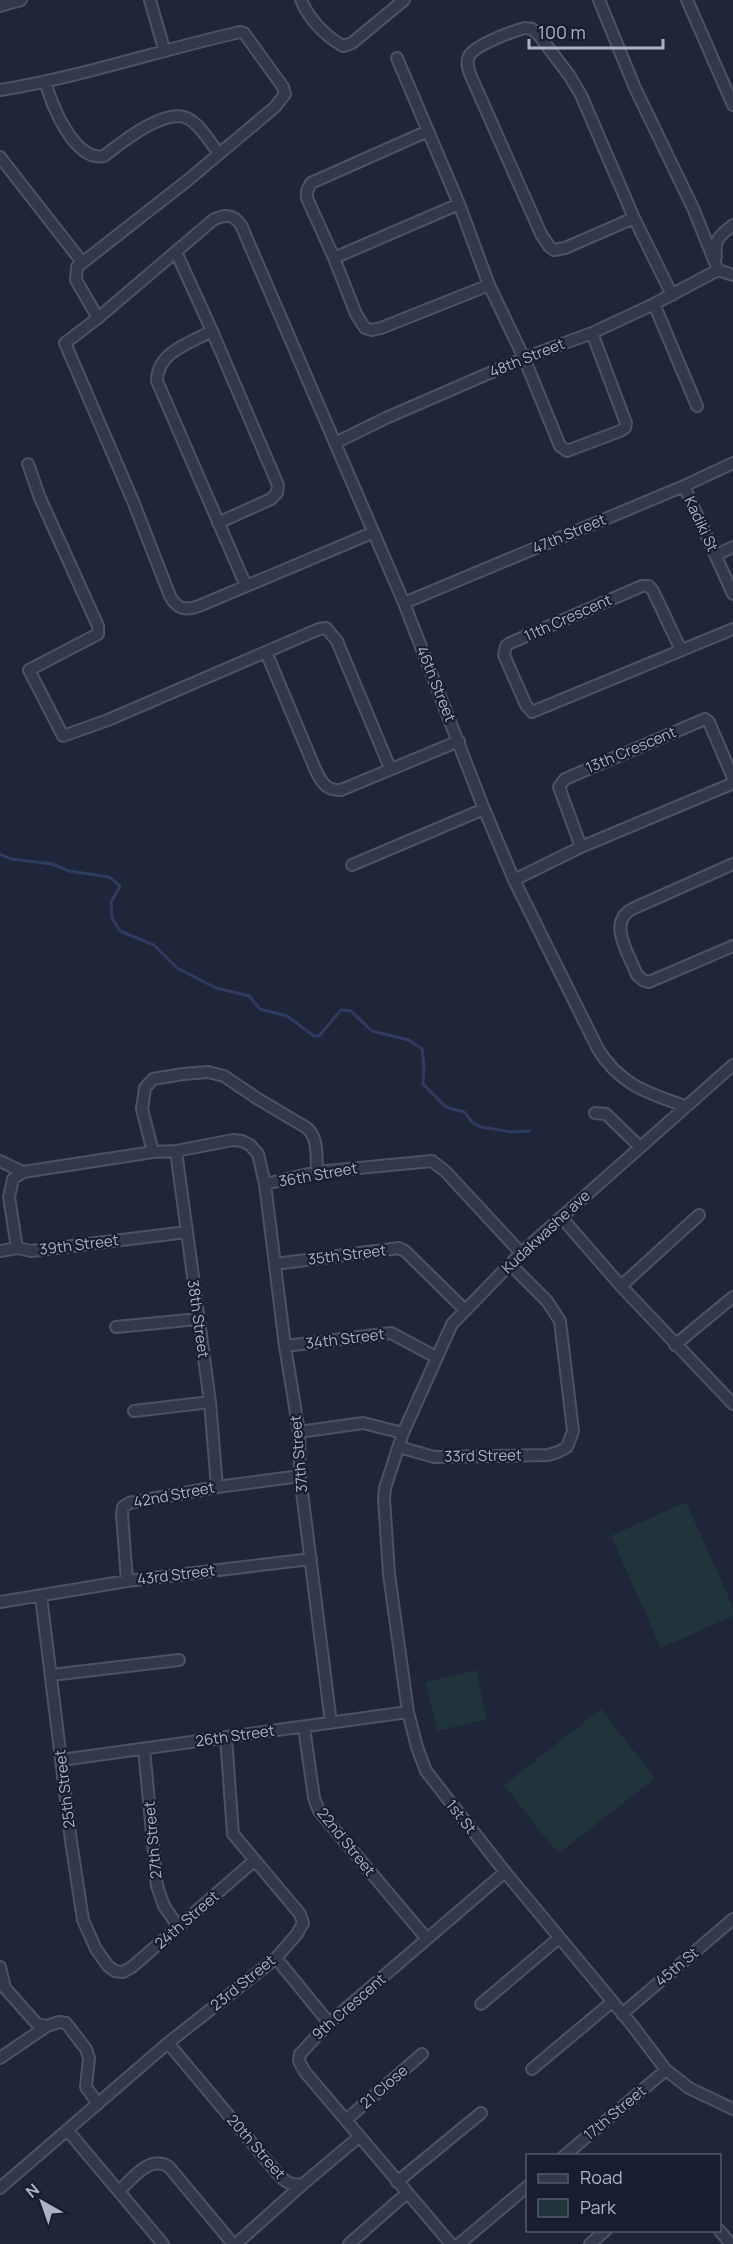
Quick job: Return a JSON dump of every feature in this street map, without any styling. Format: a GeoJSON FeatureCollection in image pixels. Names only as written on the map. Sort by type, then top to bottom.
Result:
{"type":"FeatureCollection","features":[{"type":"Feature","properties":{"kind":"street"},"geometry":{"type":"LineString","coordinates":[[0,6],[21,0]]}},
{"type":"Feature","properties":{"kind":"street"},"geometry":{"type":"LineString","coordinates":[[150,0],[164,50]]}},
{"type":"Feature","properties":{"kind":"street"},"geometry":{"type":"LineString","coordinates":[[301,0],[315,23],[331,39],[343,46],[352,43],[404,0]]}},
{"type":"Feature","properties":{"kind":"street"},"geometry":{"type":"LineString","coordinates":[[599,0],[635,88],[693,208],[718,270],[733,275]]}},
{"type":"Feature","properties":{"kind":"street"},"geometry":{"type":"LineString","coordinates":[[687,0],[733,105]]}},
{"type":"Feature","properties":{"kind":"street"},"geometry":{"type":"LineString","coordinates":[[634,218],[565,248],[554,250],[549,246],[541,234],[470,74],[467,65],[468,57],[474,50],[525,28],[532,29],[538,34],[581,95],[634,218],[672,295]]}},
{"type":"Feature","properties":{"kind":"street"},"geometry":{"type":"LineString","coordinates":[[0,90],[46,83],[164,50],[240,32],[244,33],[283,87],[285,94],[281,101],[138,221],[77,267],[76,280],[98,318]]}},
{"type":"Feature","properties":{"kind":"street"},"geometry":{"type":"LineString","coordinates":[[397,58],[459,204],[489,285],[524,358],[562,449],[567,451],[625,428],[626,423],[592,333]]}},
{"type":"Feature","properties":{"kind":"street"},"geometry":{"type":"LineString","coordinates":[[46,83],[53,106],[69,133],[87,154],[95,158],[104,156],[156,122],[179,117],[187,118],[195,124],[219,153]]}},
{"type":"Feature","properties":{"kind":"street"},"geometry":{"type":"LineString","coordinates":[[428,131],[311,183],[307,191],[307,198],[360,322],[365,328],[372,330],[489,285]]}},
{"type":"Feature","properties":{"kind":"street"},"geometry":{"type":"LineString","coordinates":[[0,156],[82,262]]}},
{"type":"Feature","properties":{"kind":"street"},"geometry":{"type":"LineString","coordinates":[[334,258],[459,204]]}},
{"type":"Feature","properties":{"kind":"street","name":"46th Street"},"geometry":{"type":"LineString","coordinates":[[176,252],[213,220],[221,216],[230,216],[241,225],[404,603],[514,880],[598,1049],[619,1076],[648,1094],[685,1106]]}},
{"type":"Feature","properties":{"kind":"street"},"geometry":{"type":"LineString","coordinates":[[718,270],[715,244],[721,235],[733,225]]}},
{"type":"Feature","properties":{"kind":"street"},"geometry":{"type":"LineString","coordinates":[[218,523],[271,499],[277,493],[278,485],[176,252],[65,343],[174,603],[181,609],[190,609],[372,532]]}},
{"type":"Feature","properties":{"kind":"street","name":"48th Street"},"geometry":{"type":"LineString","coordinates":[[335,443],[386,418],[524,358],[592,333],[718,270]]}},
{"type":"Feature","properties":{"kind":"street"},"geometry":{"type":"LineString","coordinates":[[654,304],[697,406]]}},
{"type":"Feature","properties":{"kind":"street"},"geometry":{"type":"LineString","coordinates":[[212,331],[160,363],[157,381],[246,586]]}},
{"type":"Feature","properties":{"kind":"street","name":"47th Street"},"geometry":{"type":"LineString","coordinates":[[404,603],[684,486],[733,462]]}},
{"type":"Feature","properties":{"kind":"street"},"geometry":{"type":"LineString","coordinates":[[28,464],[40,498],[98,626],[98,634],[29,670],[63,736],[108,720],[319,629],[326,628],[337,641],[390,768]]}},
{"type":"Feature","properties":{"kind":"street","name":"Kadiki St"},"geometry":{"type":"LineString","coordinates":[[684,486],[733,594]]}},
{"type":"Feature","properties":{"kind":"street"},"geometry":{"type":"LineString","coordinates":[[716,555],[733,547]]}},
{"type":"Feature","properties":{"kind":"street","name":"11th Crescent"},"geometry":{"type":"LineString","coordinates":[[681,650],[653,591],[649,586],[642,586],[506,645],[504,656],[526,705],[532,712],[733,629]]}},
{"type":"Feature","properties":{"kind":"street"},"geometry":{"type":"LineString","coordinates":[[266,652],[316,771],[326,786],[332,790],[341,790],[459,741]]}},
{"type":"Feature","properties":{"kind":"street","name":"13th Crescent"},"geometry":{"type":"LineString","coordinates":[[514,880],[581,847],[729,785],[733,780],[709,722],[705,719],[565,779],[559,787],[581,847]]}},
{"type":"Feature","properties":{"kind":"street"},"geometry":{"type":"LineString","coordinates":[[352,865],[484,809]]}},
{"type":"Feature","properties":{"kind":"street"},"geometry":{"type":"LineString","coordinates":[[733,864],[632,909],[624,914],[619,929],[637,975],[649,982],[733,946]]}},
{"type":"Feature","properties":{"kind":"street","name":"Kudakwashe ave"},"geometry":{"type":"LineString","coordinates":[[403,1433],[452,1324],[510,1263],[733,1065]]}},
{"type":"Feature","properties":{"kind":"street"},"geometry":{"type":"LineString","coordinates":[[153,1152],[142,1109],[145,1088],[153,1079],[208,1072],[224,1076],[308,1128],[315,1142],[317,1172]]}},
{"type":"Feature","properties":{"kind":"street"},"geometry":{"type":"LineString","coordinates":[[595,1113],[606,1114],[640,1147]]}},
{"type":"Feature","properties":{"kind":"street","name":"36th Street"},"geometry":{"type":"LineString","coordinates":[[23,1172],[153,1152],[176,1151],[233,1140],[250,1145],[258,1154],[266,1184],[317,1172],[432,1161],[445,1171],[521,1253]]}},
{"type":"Feature","properties":{"kind":"street","name":"38th Street"},"geometry":{"type":"LineString","coordinates":[[176,1151],[210,1402],[216,1487]]}},
{"type":"Feature","properties":{"kind":"street"},"geometry":{"type":"LineString","coordinates":[[0,1161],[23,1172]]}},
{"type":"Feature","properties":{"kind":"street","name":"39th Street"},"geometry":{"type":"LineString","coordinates":[[23,1172],[14,1179],[9,1197],[17,1248],[31,1251],[187,1232]]}},
{"type":"Feature","properties":{"kind":"street","name":"37th Street"},"geometry":{"type":"LineString","coordinates":[[266,1184],[285,1346],[299,1432],[300,1476],[331,1724]]}},
{"type":"Feature","properties":{"kind":"street"},"geometry":{"type":"LineString","coordinates":[[621,1286],[699,1215]]}},
{"type":"Feature","properties":{"kind":"street"},"geometry":{"type":"LineString","coordinates":[[561,1218],[675,1345],[733,1404]]}},
{"type":"Feature","properties":{"kind":"street"},"geometry":{"type":"LineString","coordinates":[[0,1251],[17,1248]]}},
{"type":"Feature","properties":{"kind":"street","name":"35th Street"},"geometry":{"type":"LineString","coordinates":[[275,1264],[399,1248],[405,1251],[465,1310]]}},
{"type":"Feature","properties":{"kind":"street","name":"33rd Street"},"geometry":{"type":"LineString","coordinates":[[399,1447],[434,1457],[548,1455],[567,1447],[573,1431],[560,1321],[547,1301],[510,1263]]}},
{"type":"Feature","properties":{"kind":"street"},"geometry":{"type":"LineString","coordinates":[[675,1345],[733,1297]]}},
{"type":"Feature","properties":{"kind":"street"},"geometry":{"type":"LineString","coordinates":[[116,1327],[198,1319]]}},
{"type":"Feature","properties":{"kind":"street","name":"34th Street"},"geometry":{"type":"LineString","coordinates":[[285,1346],[391,1334],[436,1357]]}},
{"type":"Feature","properties":{"kind":"street"},"geometry":{"type":"LineString","coordinates":[[134,1411],[210,1402]]}},
{"type":"Feature","properties":{"kind":"street"},"geometry":{"type":"LineString","coordinates":[[299,1432],[363,1424],[403,1433]]}},
{"type":"Feature","properties":{"kind":"street","name":"1st St"},"geometry":{"type":"LineString","coordinates":[[403,1433],[385,1488],[384,1524],[408,1712],[426,1771],[666,2070],[689,2088],[733,2109]]}},
{"type":"Feature","properties":{"kind":"street","name":"42nd Street"},"geometry":{"type":"LineString","coordinates":[[127,1581],[122,1520],[123,1507],[129,1503],[216,1487],[300,1476]]}},
{"type":"Feature","properties":{"kind":"street","name":"43rd Street"},"geometry":{"type":"LineString","coordinates":[[0,1602],[127,1581],[311,1559]]}},
{"type":"Feature","properties":{"kind":"street","name":"25th Street"},"geometry":{"type":"LineString","coordinates":[[41,1596],[83,1920],[101,1959],[115,1971]]}},
{"type":"Feature","properties":{"kind":"street"},"geometry":{"type":"LineString","coordinates":[[51,1675],[179,1660]]}},
{"type":"Feature","properties":{"kind":"street","name":"26th Street"},"geometry":{"type":"LineString","coordinates":[[61,1760],[408,1712]]}},
{"type":"Feature","properties":{"kind":"street","name":"22nd Street"},"geometry":{"type":"LineString","coordinates":[[304,1727],[314,1798],[319,1811],[427,1939]]}},
{"type":"Feature","properties":{"kind":"street"},"geometry":{"type":"LineString","coordinates":[[226,1737],[233,1834],[255,1860]]}},
{"type":"Feature","properties":{"kind":"street","name":"27th Street"},"geometry":{"type":"LineString","coordinates":[[144,1749],[157,1886],[164,1906],[178,1926]]}},
{"type":"Feature","properties":{"kind":"street","name":"23rd Street"},"geometry":{"type":"LineString","coordinates":[[0,2188],[168,2043],[276,1958],[297,1934],[303,1923],[300,1914],[255,1860]]}},
{"type":"Feature","properties":{"kind":"street","name":"24th Street"},"geometry":{"type":"LineString","coordinates":[[115,1971],[123,1972],[132,1967],[255,1860]]}},
{"type":"Feature","properties":{"kind":"street","name":"9th Crescent"},"geometry":{"type":"LineString","coordinates":[[451,2244],[305,2072],[299,2061],[303,2049],[329,2024],[505,1872]]}},
{"type":"Feature","properties":{"kind":"street","name":"45th St"},"geometry":{"type":"LineString","coordinates":[[622,2014],[733,1919]]}},
{"type":"Feature","properties":{"kind":"street"},"geometry":{"type":"LineString","coordinates":[[481,2004],[559,1938]]}},
{"type":"Feature","properties":{"kind":"street"},"geometry":{"type":"LineString","coordinates":[[276,1958],[329,2024]]}},
{"type":"Feature","properties":{"kind":"street"},"geometry":{"type":"LineString","coordinates":[[0,1967],[4,1988],[37,2024],[47,2026]]}},
{"type":"Feature","properties":{"kind":"street"},"geometry":{"type":"LineString","coordinates":[[532,2069],[612,2002]]}},
{"type":"Feature","properties":{"kind":"street"},"geometry":{"type":"LineString","coordinates":[[0,2058],[47,2026],[58,2022],[66,2023],[82,2043],[89,2058],[87,2087],[98,2104]]}},
{"type":"Feature","properties":{"kind":"street","name":"20th Street"},"geometry":{"type":"LineString","coordinates":[[168,2043],[282,2179],[289,2184],[303,2184],[359,2137]]}},
{"type":"Feature","properties":{"kind":"street","name":"21 Close"},"geometry":{"type":"LineString","coordinates":[[346,2120],[422,2054]]}},
{"type":"Feature","properties":{"kind":"street","name":"17th Street"},"geometry":{"type":"LineString","coordinates":[[566,2154],[666,2070]]}},
{"type":"Feature","properties":{"kind":"street"},"geometry":{"type":"LineString","coordinates":[[397,2182],[481,2113]]}},
{"type":"Feature","properties":{"kind":"street"},"geometry":{"type":"LineString","coordinates":[[68,2131],[163,2244]]}},
{"type":"Feature","properties":{"kind":"street"},"geometry":{"type":"LineString","coordinates":[[118,2191],[150,2165],[162,2163],[169,2167],[234,2244],[303,2184]]}},
{"type":"Feature","properties":{"kind":"street"},"geometry":{"type":"LineString","coordinates":[[459,2244],[526,2189]]}},
{"type":"Feature","properties":{"kind":"street"},"geometry":{"type":"LineString","coordinates":[[349,2244],[407,2193]]}},
{"type":"Feature","properties":{"kind":"street"},"geometry":{"type":"LineString","coordinates":[[590,2244],[604,2232]]}},
{"type":"Feature","properties":{"kind":"green space"},"geometry":{"type":"Polygon","coordinates":[[[686,1502],[733,1607],[733,1616],[661,1648],[611,1536],[686,1502]]]}},
{"type":"Feature","properties":{"kind":"green space"},"geometry":{"type":"Polygon","coordinates":[[[476,1670],[487,1719],[437,1731],[426,1682],[476,1670]]]}},
{"type":"Feature","properties":{"kind":"green space"},"geometry":{"type":"Polygon","coordinates":[[[601,1709],[655,1778],[558,1854],[504,1785],[601,1709]]]}},
{"type":"Feature","properties":{"kind":"waterway"},"geometry":{"type":"LineString","coordinates":[[0,854],[11,859],[52,864],[69,871],[109,877],[120,886],[111,902],[112,918],[120,931],[154,945],[177,968],[216,988],[249,996],[260,1009],[287,1016],[314,1036],[319,1036],[341,1010],[351,1011],[372,1031],[409,1040],[422,1049],[423,1084],[446,1107],[464,1112],[473,1123],[481,1127],[511,1132],[529,1131]]}}]}
